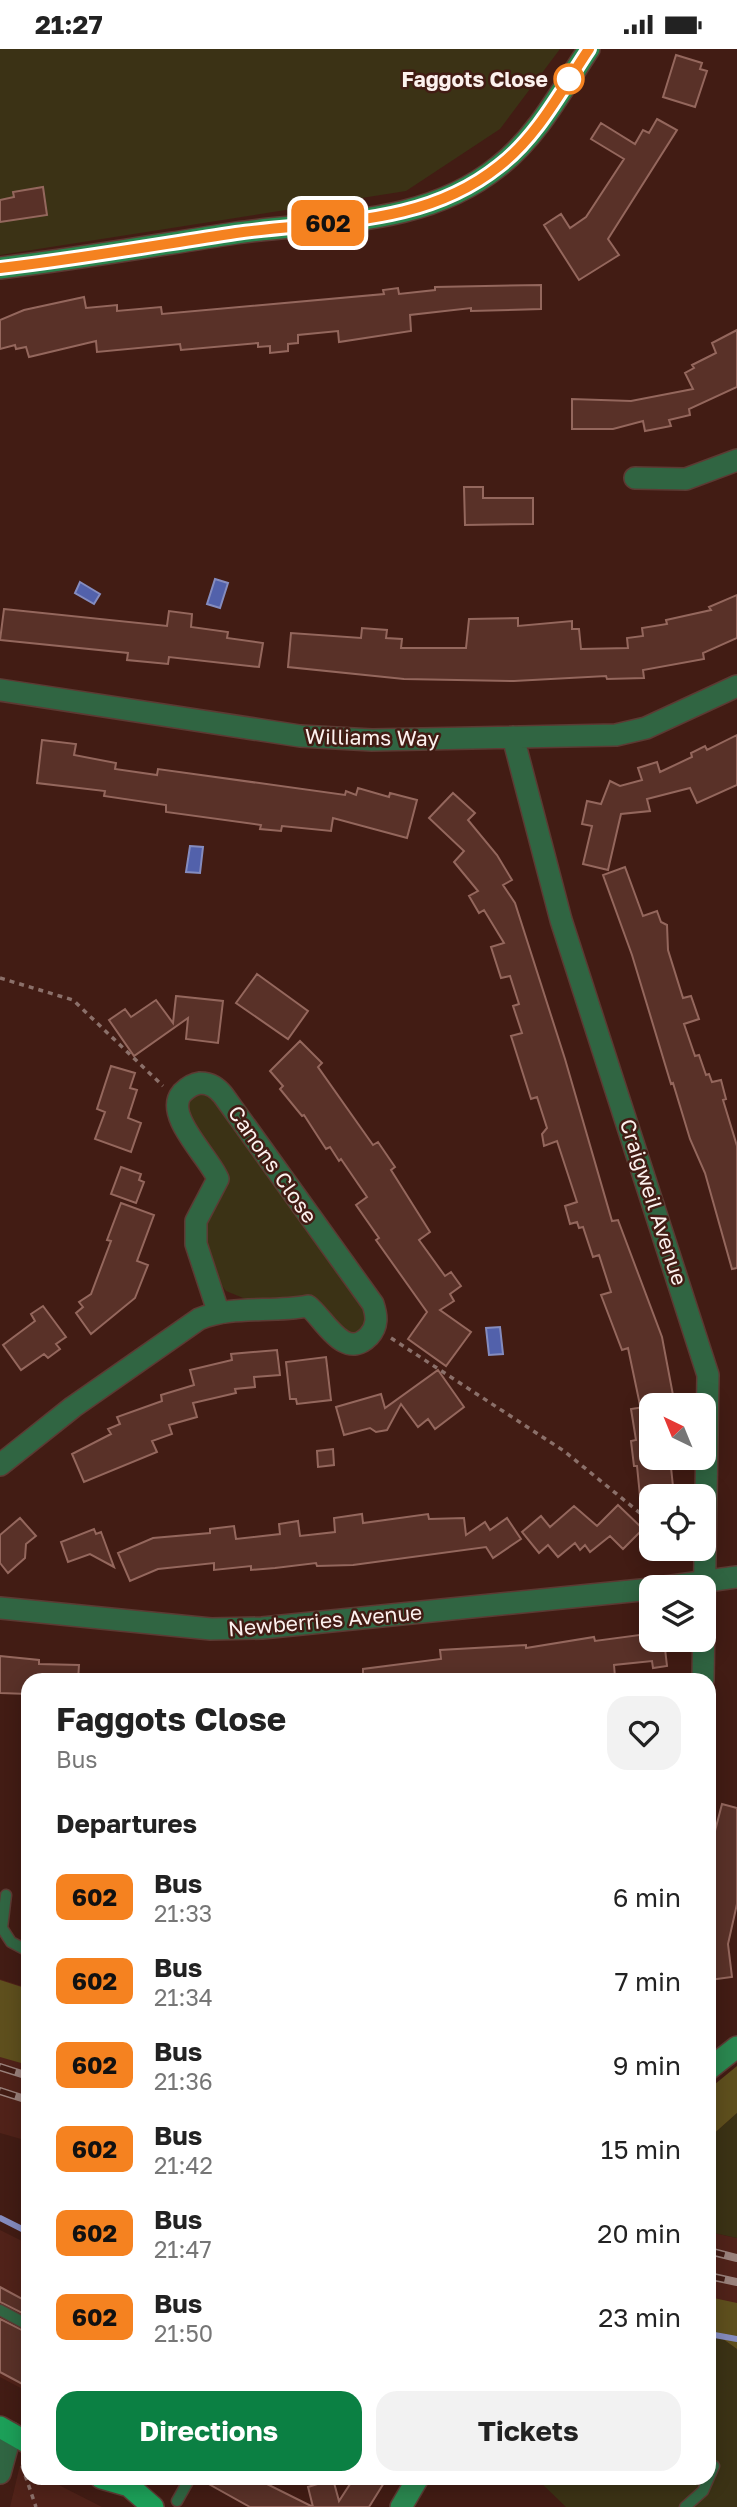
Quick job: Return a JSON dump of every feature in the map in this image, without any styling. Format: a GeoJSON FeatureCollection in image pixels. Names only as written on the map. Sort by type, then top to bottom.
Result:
{"type":"FeatureCollection","features":[{"type":"Feature","properties":{"kind":"main road"},"geometry":{"type":"LineString","coordinates":[[134,2485],[153,2507]]}},
{"type":"Feature","properties":{"kind":"street"},"geometry":{"type":"LineString","coordinates":[[0,268],[87,258],[238,233],[380,218],[419,209],[460,193],[499,166],[529,138],[589,49]]}},
{"type":"Feature","properties":{"kind":"street"},"geometry":{"type":"LineString","coordinates":[[635,478],[686,479],[737,460]]}},
{"type":"Feature","properties":{"kind":"street","name":"Williams Way"},"geometry":{"type":"LineString","coordinates":[[0,689],[300,736],[372,740],[616,735],[646,729],[737,686]]}},
{"type":"Feature","properties":{"kind":"street","name":"Craigweil Avenue"},"geometry":{"type":"LineString","coordinates":[[513,737],[561,920],[708,1375],[706,1575]]}},
{"type":"Feature","properties":{"kind":"street","name":"Canons Close"},"geometry":{"type":"LineString","coordinates":[[179,1097],[189,1086],[201,1083],[214,1085],[223,1095],[373,1304],[377,1317],[375,1328]]}},
{"type":"Feature","properties":{"kind":"street"},"geometry":{"type":"LineString","coordinates":[[179,1097],[176,1107],[180,1120],[218,1179],[196,1221],[196,1244],[218,1311]]}},
{"type":"Feature","properties":{"kind":"street"},"geometry":{"type":"LineString","coordinates":[[0,1465],[74,1407],[198,1319],[218,1311],[277,1312],[308,1306],[332,1334],[342,1341],[355,1344],[368,1338],[375,1328]]}},
{"type":"Feature","properties":{"kind":"street"},"geometry":{"type":"LineString","coordinates":[[716,1581],[737,1577]]}},
{"type":"Feature","properties":{"kind":"street","name":"Newberries Avenue"},"geometry":{"type":"LineString","coordinates":[[0,1608],[211,1629],[262,1628],[639,1590]]}},
{"type":"Feature","properties":{"kind":"street","name":"Craigweil Avenue"},"geometry":{"type":"LineString","coordinates":[[703,1673],[704,1652]]}},
{"type":"Feature","properties":{"kind":"street"},"geometry":{"type":"LineString","coordinates":[[716,2064],[737,2047]]}},
{"type":"Feature","properties":{"kind":"street"},"geometry":{"type":"LineString","coordinates":[[0,2473],[15,2441]]}},
{"type":"Feature","properties":{"kind":"street"},"geometry":{"type":"LineString","coordinates":[[401,2507],[414,2485]]}},
{"type":"Feature","properties":{"kind":"lane"},"geometry":{"type":"LineString","coordinates":[[6,1895],[2,1928],[11,1942],[21,1947]]}},
{"type":"Feature","properties":{"kind":"lane"},"geometry":{"type":"LineString","coordinates":[[0,2310],[21,2321]]}},
{"type":"Feature","properties":{"kind":"lane"},"geometry":{"type":"LineString","coordinates":[[177,2501],[186,2485]]}},
{"type":"Feature","properties":{"kind":"lane"},"geometry":{"type":"LineString","coordinates":[[685,2507],[703,2491],[706,2485]]}},
{"type":"Feature","properties":{"kind":"path"},"geometry":{"type":"LineString","coordinates":[[0,978],[73,1000],[179,1097]]}},
{"type":"Feature","properties":{"kind":"path"},"geometry":{"type":"LineString","coordinates":[[375,1328],[564,1451],[639,1511]]}},
{"type":"Feature","properties":{"kind":"path"},"geometry":{"type":"LineString","coordinates":[[15,2441],[21,2460]]}},
{"type":"Feature","properties":{"kind":"path"},"geometry":{"type":"LineString","coordinates":[[29,2485],[36,2507]]}},
{"type":"Feature","properties":{"kind":"shaded area"},"geometry":{"type":"Polygon","coordinates":[[[0,49],[560,49],[500,129],[406,191],[0,255],[0,49]]]}},
{"type":"Feature","properties":{"kind":"shaded area"},"geometry":{"type":"Polygon","coordinates":[[[211,1091],[370,1314],[361,1333],[346,1336],[319,1305],[260,1305],[226,1291],[213,1275],[206,1260],[206,1219],[226,1185],[185,1115],[190,1093],[211,1091]]]}},
{"type":"Feature","properties":{"kind":"shaded area"},"geometry":{"type":"Polygon","coordinates":[[[0,1979],[21,1986],[21,2139],[0,2133],[0,1979]]]}},
{"type":"Feature","properties":{"kind":"shaded area"},"geometry":{"type":"Polygon","coordinates":[[[0,1980],[21,1987],[21,2063],[0,2057],[0,1980]]]}},
{"type":"Feature","properties":{"kind":"shaded area"},"geometry":{"type":"Polygon","coordinates":[[[737,2066],[737,2113],[716,2132],[716,2083],[737,2066]]]}},
{"type":"Feature","properties":{"kind":"shaded area"},"geometry":{"type":"Polygon","coordinates":[[[737,2113],[737,2238],[716,2234],[716,2132],[737,2113]]]}},
{"type":"Feature","properties":{"kind":"shaded area"},"geometry":{"type":"Polygon","coordinates":[[[0,2230],[21,2240],[21,2388],[0,2377],[0,2230]]]}},
{"type":"Feature","properties":{"kind":"shaded area"},"geometry":{"type":"Polygon","coordinates":[[[716,2234],[737,2238],[737,2337],[716,2338],[716,2234]]]}},
{"type":"Feature","properties":{"kind":"shaded area"},"geometry":{"type":"Polygon","coordinates":[[[716,2298],[737,2303],[737,2349],[720,2337],[716,2337],[716,2298]]]}},
{"type":"Feature","properties":{"kind":"shaded area"},"geometry":{"type":"Polygon","coordinates":[[[716,2337],[720,2337],[737,2349],[737,2507],[566,2507],[543,2485],[716,2485],[716,2337]]]}},
{"type":"Feature","properties":{"kind":"shaded area"},"geometry":{"type":"Polygon","coordinates":[[[20,2465],[21,2485],[59,2485],[102,2507],[10,2507],[20,2465]]]}},
{"type":"Feature","properties":{"kind":"water"},"geometry":{"type":"Polygon","coordinates":[[[215,579],[228,583],[220,608],[207,604],[215,579]]]}},
{"type":"Feature","properties":{"kind":"water"},"geometry":{"type":"Polygon","coordinates":[[[80,582],[100,594],[94,604],[75,593],[80,582]]]}},
{"type":"Feature","properties":{"kind":"water"},"geometry":{"type":"Polygon","coordinates":[[[190,846],[203,847],[200,873],[186,872],[190,846]]]}},
{"type":"Feature","properties":{"kind":"water"},"geometry":{"type":"Polygon","coordinates":[[[500,1327],[503,1354],[489,1355],[486,1328],[500,1327]]]}},
{"type":"Feature","properties":{"kind":"building"},"geometry":{"type":"Polygon","coordinates":[[[676,55],[702,63],[700,69],[707,71],[695,107],[663,97],[676,55]]]}},
{"type":"Feature","properties":{"kind":"building"},"geometry":{"type":"Polygon","coordinates":[[[657,119],[677,130],[608,239],[619,255],[579,280],[544,225],[561,214],[570,228],[586,217],[624,159],[591,139],[601,123],[635,144],[643,130],[649,133],[657,119]]]}},
{"type":"Feature","properties":{"kind":"building"},"geometry":{"type":"Polygon","coordinates":[[[43,187],[47,215],[0,222],[0,200],[14,197],[13,192],[43,187]]]}},
{"type":"Feature","properties":{"kind":"building"},"geometry":{"type":"Polygon","coordinates":[[[541,285],[541,309],[471,311],[471,308],[410,315],[411,331],[339,342],[338,331],[298,335],[298,343],[288,344],[288,351],[270,353],[270,346],[258,347],[258,343],[181,350],[180,344],[97,352],[96,341],[29,357],[26,347],[16,349],[15,345],[0,349],[0,320],[24,310],[84,297],[86,308],[117,305],[117,311],[161,307],[162,314],[384,294],[383,290],[398,288],[399,294],[435,290],[435,287],[541,285]]]}},
{"type":"Feature","properties":{"kind":"building"},"geometry":{"type":"Polygon","coordinates":[[[737,330],[737,387],[689,409],[690,415],[669,420],[671,426],[645,431],[643,421],[613,429],[572,429],[572,399],[631,401],[693,389],[685,373],[694,368],[692,365],[716,353],[712,343],[737,330]]]}},
{"type":"Feature","properties":{"kind":"building"},"geometry":{"type":"Polygon","coordinates":[[[464,487],[483,487],[483,498],[533,498],[533,524],[465,525],[464,487]]]}},
{"type":"Feature","properties":{"kind":"building"},"geometry":{"type":"Polygon","coordinates":[[[737,595],[737,638],[703,653],[704,659],[643,670],[644,678],[607,679],[606,676],[514,681],[404,679],[288,667],[291,633],[361,638],[362,628],[387,630],[386,638],[402,639],[401,648],[466,648],[469,619],[518,618],[518,626],[572,621],[572,629],[579,629],[581,649],[628,648],[627,638],[643,636],[642,628],[667,624],[666,620],[711,610],[709,607],[737,595]]]}},
{"type":"Feature","properties":{"kind":"building"},"geometry":{"type":"Polygon","coordinates":[[[4,609],[167,626],[169,611],[192,614],[191,627],[228,632],[227,638],[263,643],[259,667],[169,657],[168,664],[127,660],[128,653],[0,640],[4,609]]]}},
{"type":"Feature","properties":{"kind":"building"},"geometry":{"type":"Polygon","coordinates":[[[737,735],[737,785],[697,803],[690,788],[647,799],[650,811],[621,814],[608,870],[583,864],[592,826],[582,824],[587,801],[601,804],[610,781],[620,786],[642,780],[638,768],[657,762],[660,772],[692,757],[691,753],[705,746],[707,750],[737,735]]]}},
{"type":"Feature","properties":{"kind":"building"},"geometry":{"type":"Polygon","coordinates":[[[42,740],[76,744],[74,755],[116,763],[115,769],[157,775],[158,769],[345,795],[346,791],[356,795],[358,788],[389,797],[390,793],[417,800],[407,838],[333,818],[331,831],[282,826],[281,831],[260,829],[261,825],[166,812],[166,805],[104,796],[105,791],[37,783],[42,740]]]}},
{"type":"Feature","properties":{"kind":"building"},"geometry":{"type":"Polygon","coordinates":[[[453,793],[475,813],[468,820],[497,855],[512,880],[503,885],[515,903],[565,1059],[612,1221],[618,1220],[662,1337],[673,1393],[639,1393],[639,1400],[628,1348],[622,1350],[601,1295],[611,1292],[599,1255],[593,1257],[583,1227],[579,1228],[577,1222],[570,1224],[565,1206],[577,1202],[557,1141],[544,1146],[542,1134],[547,1128],[537,1097],[531,1099],[511,1036],[522,1033],[513,1006],[519,1004],[510,976],[501,978],[491,947],[504,943],[484,910],[479,913],[469,896],[478,891],[454,862],[464,851],[429,818],[453,793]]]}},
{"type":"Feature","properties":{"kind":"building"},"geometry":{"type":"Polygon","coordinates":[[[625,867],[643,916],[657,911],[661,922],[667,925],[668,950],[683,998],[691,996],[699,1019],[684,1024],[695,1056],[699,1055],[706,1075],[709,1074],[712,1082],[721,1080],[726,1099],[723,1100],[737,1146],[737,1268],[732,1269],[705,1173],[690,1139],[673,1083],[671,1084],[632,955],[603,875],[625,867]]]}},
{"type":"Feature","properties":{"kind":"building"},"geometry":{"type":"Polygon","coordinates":[[[257,974],[308,1011],[288,1039],[236,1003],[257,974]]]}},
{"type":"Feature","properties":{"kind":"building"},"geometry":{"type":"Polygon","coordinates":[[[176,996],[223,1001],[218,1043],[186,1039],[188,1018],[134,1056],[109,1020],[125,1009],[131,1017],[156,1000],[173,1023],[176,996]]]}},
{"type":"Feature","properties":{"kind":"building"},"geometry":{"type":"Polygon","coordinates":[[[300,1041],[322,1063],[318,1067],[373,1145],[378,1142],[395,1167],[391,1170],[430,1232],[419,1240],[445,1276],[451,1272],[461,1286],[450,1294],[454,1301],[440,1310],[471,1332],[446,1366],[408,1339],[427,1312],[376,1240],[379,1238],[356,1205],[367,1197],[341,1159],[339,1161],[330,1147],[326,1149],[304,1115],[302,1116],[280,1089],[283,1086],[270,1071],[300,1041]]]}},
{"type":"Feature","properties":{"kind":"building"},"geometry":{"type":"Polygon","coordinates":[[[111,1066],[135,1073],[130,1088],[137,1090],[128,1118],[141,1123],[131,1152],[95,1139],[105,1112],[97,1109],[111,1066]]]}},
{"type":"Feature","properties":{"kind":"building"},"geometry":{"type":"Polygon","coordinates":[[[121,1167],[141,1174],[139,1180],[144,1182],[136,1203],[111,1194],[121,1167]]]}},
{"type":"Feature","properties":{"kind":"building"},"geometry":{"type":"Polygon","coordinates":[[[121,1203],[154,1215],[137,1261],[148,1265],[135,1298],[91,1334],[76,1313],[83,1307],[79,1302],[91,1294],[111,1241],[107,1240],[121,1203]]]}},
{"type":"Feature","properties":{"kind":"building"},"geometry":{"type":"Polygon","coordinates":[[[43,1306],[66,1337],[56,1344],[60,1349],[48,1358],[44,1354],[21,1370],[3,1345],[35,1321],[31,1314],[43,1306]]]}},
{"type":"Feature","properties":{"kind":"building"},"geometry":{"type":"Polygon","coordinates":[[[277,1350],[280,1375],[254,1377],[255,1387],[235,1389],[236,1393],[193,1403],[197,1417],[169,1425],[172,1434],[152,1441],[157,1452],[84,1482],[72,1454],[111,1434],[108,1429],[120,1424],[117,1417],[162,1401],[161,1395],[194,1385],[190,1370],[232,1360],[231,1354],[277,1350]]]}},
{"type":"Feature","properties":{"kind":"building"},"geometry":{"type":"Polygon","coordinates":[[[326,1357],[331,1400],[297,1404],[296,1399],[290,1399],[286,1362],[326,1357]]]}},
{"type":"Feature","properties":{"kind":"building"},"geometry":{"type":"Polygon","coordinates":[[[438,1370],[464,1407],[435,1429],[428,1419],[418,1427],[401,1404],[387,1430],[376,1432],[370,1428],[344,1435],[336,1407],[381,1394],[385,1408],[438,1370]]]}},
{"type":"Feature","properties":{"kind":"building"},"geometry":{"type":"Polygon","coordinates":[[[639,1408],[639,1470],[671,1470],[673,1484],[639,1486],[631,1441],[636,1440],[631,1409],[639,1408]]]}},
{"type":"Feature","properties":{"kind":"building"},"geometry":{"type":"Polygon","coordinates":[[[333,1449],[334,1465],[318,1467],[317,1451],[333,1449]]]}},
{"type":"Feature","properties":{"kind":"building"},"geometry":{"type":"Polygon","coordinates":[[[618,1505],[639,1525],[639,1533],[623,1549],[610,1536],[590,1552],[585,1545],[580,1550],[575,1543],[558,1557],[548,1545],[539,1553],[522,1532],[541,1516],[550,1527],[574,1506],[597,1526],[618,1505]]]}},
{"type":"Feature","properties":{"kind":"building"},"geometry":{"type":"Polygon","coordinates":[[[362,1514],[363,1523],[428,1514],[429,1519],[464,1518],[466,1535],[485,1522],[490,1530],[507,1518],[521,1539],[493,1558],[486,1547],[353,1565],[317,1566],[316,1563],[251,1570],[251,1566],[214,1570],[214,1563],[158,1569],[130,1581],[118,1553],[153,1538],[210,1533],[210,1529],[234,1526],[236,1539],[280,1534],[279,1524],[298,1521],[300,1536],[335,1532],[334,1518],[362,1514]]]}},
{"type":"Feature","properties":{"kind":"building"},"geometry":{"type":"Polygon","coordinates":[[[20,1518],[36,1536],[26,1544],[25,1558],[8,1573],[0,1563],[0,1535],[20,1518]]]}},
{"type":"Feature","properties":{"kind":"building"},"geometry":{"type":"Polygon","coordinates":[[[94,1529],[96,1534],[101,1532],[114,1567],[90,1554],[68,1562],[61,1542],[94,1529]]]}},
{"type":"Feature","properties":{"kind":"building"},"geometry":{"type":"Polygon","coordinates":[[[639,1635],[639,1652],[665,1652],[667,1666],[653,1668],[652,1661],[614,1665],[615,1673],[363,1673],[363,1669],[441,1659],[440,1650],[526,1645],[526,1648],[594,1637],[595,1641],[639,1635]]]}},
{"type":"Feature","properties":{"kind":"building"},"geometry":{"type":"Polygon","coordinates":[[[0,1656],[39,1660],[39,1664],[79,1665],[78,1673],[21,1673],[21,1694],[0,1693],[0,1656]]]}},
{"type":"Feature","properties":{"kind":"building"},"geometry":{"type":"Polygon","coordinates":[[[722,1804],[737,1808],[737,1904],[728,1944],[732,1977],[716,1979],[716,1827],[722,1804]]]}},
{"type":"Feature","properties":{"kind":"building"},"geometry":{"type":"Polygon","coordinates":[[[0,2287],[21,2298],[21,2312],[0,2302],[0,2287]]]}},
{"type":"Feature","properties":{"kind":"building"},"geometry":{"type":"Polygon","coordinates":[[[0,2319],[21,2330],[21,2383],[0,2372],[0,2319]]]}},
{"type":"Feature","properties":{"kind":"building"},"geometry":{"type":"Polygon","coordinates":[[[211,2485],[269,2485],[313,2507],[250,2507],[211,2485]]]}},
{"type":"Feature","properties":{"kind":"building"},"geometry":{"type":"Polygon","coordinates":[[[335,2485],[339,2501],[349,2485],[383,2485],[369,2507],[313,2507],[308,2487],[335,2485]]]}},
{"type":"Feature","properties":{"kind":"waterway"},"geometry":{"type":"LineString","coordinates":[[0,2218],[21,2228]]}},
{"type":"Feature","properties":{"kind":"waterway"},"geometry":{"type":"LineString","coordinates":[[716,2335],[737,2339]]}},
{"type":"Feature","properties":{"kind":"railway"},"geometry":{"type":"LineString","coordinates":[[0,2067],[21,2074]]}},
{"type":"Feature","properties":{"kind":"railway"},"geometry":{"type":"LineString","coordinates":[[0,2091],[21,2098]]}},
{"type":"Feature","properties":{"kind":"railway"},"geometry":{"type":"LineString","coordinates":[[716,2253],[737,2258]]}},
{"type":"Feature","properties":{"kind":"railway"},"geometry":{"type":"LineString","coordinates":[[716,2278],[737,2282]]}},
{"type":"Feature","properties":{"kind":"bus line","name":"602"},"geometry":{"type":"LineString","coordinates":[[0,268],[87,258],[238,233],[380,218],[419,209],[460,193],[499,166],[529,138],[589,49]]}},
{"type":"Feature","properties":{"kind":"place","name":"Faggots Close"},"geometry":{"type":"Point","coordinates":[569,79]}}]}
